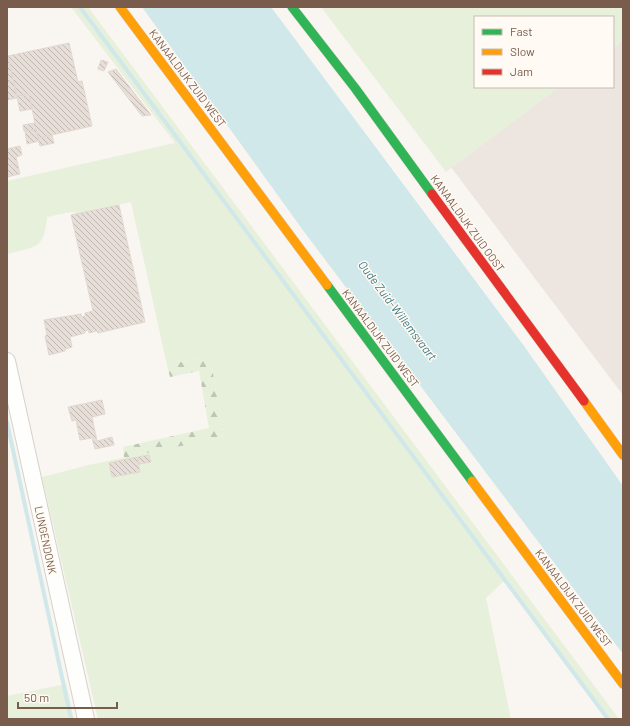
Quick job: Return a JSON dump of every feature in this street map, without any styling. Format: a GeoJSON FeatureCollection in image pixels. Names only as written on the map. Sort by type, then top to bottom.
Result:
{"type":"FeatureCollection","features":[{"type":"Feature","properties":{"kind":"main road","name":"KANAALDIJK ZUID WEST"},"geometry":{"type":"LineString","coordinates":[[120,7],[623,684]]}},
{"type":"Feature","properties":{"kind":"main road","name":"KANAALDIJK ZUID OOST"},"geometry":{"type":"LineString","coordinates":[[292,7],[355,88],[623,455]]}},
{"type":"Feature","properties":{"kind":"street","name":"LUNGENDONK"},"geometry":{"type":"LineString","coordinates":[[7,362],[86,719]]}},
{"type":"Feature","properties":{"kind":"shaded area"},"geometry":{"type":"Polygon","coordinates":[[[330,7],[623,7],[623,395],[330,7]]]}},
{"type":"Feature","properties":{"kind":"green space"},"geometry":{"type":"Polygon","coordinates":[[[71,7],[88,7],[619,719],[607,719],[504,581],[486,598],[511,719],[98,719],[42,477],[93,464],[224,437],[210,356],[167,365],[131,202],[79,213],[71,212],[47,217],[44,236],[37,245],[7,254],[7,181],[175,143],[71,7]]]}},
{"type":"Feature","properties":{"kind":"green space"},"geometry":{"type":"Polygon","coordinates":[[[321,7],[623,7],[623,41],[614,47],[614,16],[474,16],[474,88],[559,88],[446,172],[321,7]]]}},
{"type":"Feature","properties":{"kind":"green space"},"geometry":{"type":"Polygon","coordinates":[[[210,356],[224,437],[124,458],[123,447],[209,428],[199,371],[170,377],[167,365],[210,356]]]}},
{"type":"Feature","properties":{"kind":"green space"},"geometry":{"type":"Polygon","coordinates":[[[66,684],[74,719],[7,719],[7,696],[66,684]]]}},
{"type":"Feature","properties":{"kind":"water","name":"Oude Zuid-Willemsvaart"},"geometry":{"type":"Polygon","coordinates":[[[142,7],[271,7],[524,346],[623,486],[623,654],[305,233],[142,7]]]}},
{"type":"Feature","properties":{"kind":"building"},"geometry":{"type":"Polygon","coordinates":[[[69,43],[78,82],[82,81],[92,126],[38,138],[36,129],[24,131],[23,125],[35,123],[29,94],[17,96],[8,56],[69,43]]]}},
{"type":"Feature","properties":{"kind":"building"},"geometry":{"type":"Polygon","coordinates":[[[101,60],[108,62],[104,71],[98,69],[101,60]]]}},
{"type":"Feature","properties":{"kind":"building"},"geometry":{"type":"Polygon","coordinates":[[[7,61],[9,61],[17,98],[7,100],[7,61]]]}},
{"type":"Feature","properties":{"kind":"building"},"geometry":{"type":"Polygon","coordinates":[[[116,69],[151,115],[142,116],[108,72],[116,69]]]}},
{"type":"Feature","properties":{"kind":"building"},"geometry":{"type":"Polygon","coordinates":[[[29,94],[32,109],[20,111],[17,96],[29,94]]]}},
{"type":"Feature","properties":{"kind":"building"},"geometry":{"type":"Polygon","coordinates":[[[36,129],[39,141],[27,144],[25,131],[36,129]]]}},
{"type":"Feature","properties":{"kind":"building"},"geometry":{"type":"Polygon","coordinates":[[[52,135],[54,143],[40,146],[38,138],[52,135]]]}},
{"type":"Feature","properties":{"kind":"building"},"geometry":{"type":"Polygon","coordinates":[[[20,146],[22,155],[16,157],[20,174],[7,177],[7,149],[20,146]]]}},
{"type":"Feature","properties":{"kind":"building"},"geometry":{"type":"Polygon","coordinates":[[[119,205],[145,322],[98,333],[97,331],[89,333],[88,330],[85,331],[85,333],[70,337],[72,347],[65,349],[65,351],[49,355],[45,336],[47,335],[44,320],[81,314],[82,317],[85,316],[85,313],[93,311],[71,215],[119,205]]]}},
{"type":"Feature","properties":{"kind":"building"},"geometry":{"type":"Polygon","coordinates":[[[102,400],[105,414],[92,417],[97,441],[112,437],[114,445],[95,449],[92,438],[80,440],[76,420],[72,421],[68,407],[102,400]]]}},
{"type":"Feature","properties":{"kind":"building"},"geometry":{"type":"Polygon","coordinates":[[[149,455],[151,462],[139,464],[138,457],[149,455]]]}},
{"type":"Feature","properties":{"kind":"building"},"geometry":{"type":"Polygon","coordinates":[[[137,457],[140,472],[112,477],[109,463],[137,457]]]}},
{"type":"Feature","properties":{"kind":"waterway"},"geometry":{"type":"LineString","coordinates":[[80,7],[608,719]]}},
{"type":"Feature","properties":{"kind":"waterway"},"geometry":{"type":"LineString","coordinates":[[7,422],[71,719]]}},
{"type":"Feature","properties":{"kind":"traffic: fast"},"geometry":{"type":"LineString","coordinates":[[292,7],[355,88],[432,194]]}},
{"type":"Feature","properties":{"kind":"traffic: fast"},"geometry":{"type":"LineString","coordinates":[[327,285],[472,481]]}},
{"type":"Feature","properties":{"kind":"traffic: slow"},"geometry":{"type":"LineString","coordinates":[[120,7],[327,285]]}},
{"type":"Feature","properties":{"kind":"traffic: slow"},"geometry":{"type":"LineString","coordinates":[[584,401],[623,455]]}},
{"type":"Feature","properties":{"kind":"traffic: slow"},"geometry":{"type":"LineString","coordinates":[[472,481],[623,684]]}},
{"type":"Feature","properties":{"kind":"traffic: jam"},"geometry":{"type":"LineString","coordinates":[[432,194],[584,401]]}}]}
